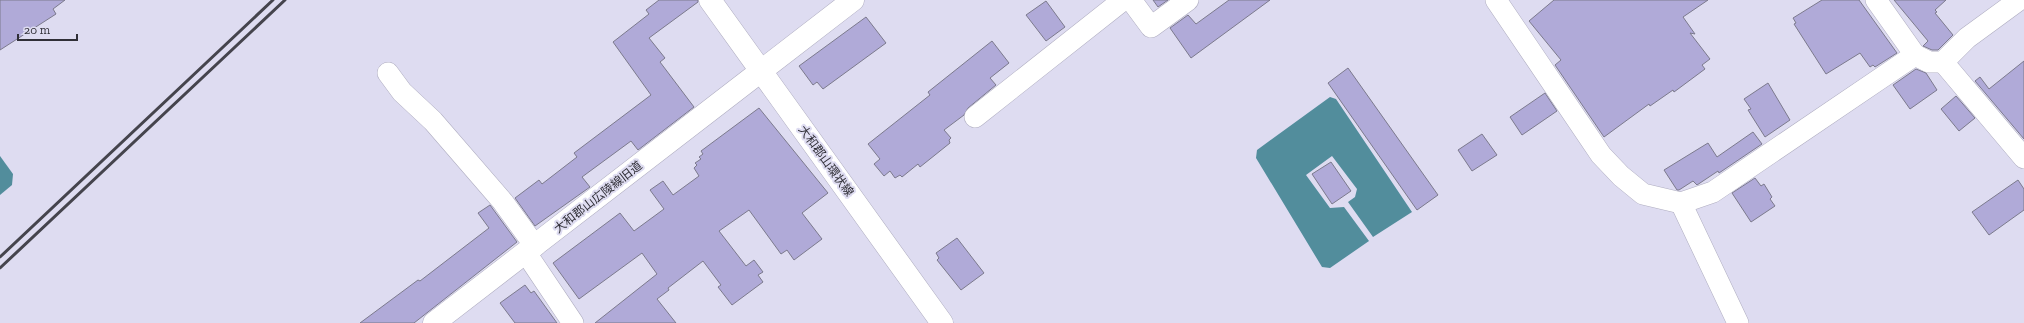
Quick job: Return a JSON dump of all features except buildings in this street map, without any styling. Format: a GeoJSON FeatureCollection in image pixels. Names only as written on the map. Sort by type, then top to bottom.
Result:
{"type":"FeatureCollection","features":[{"type":"Feature","properties":{"kind":"street","name":"大和郡山環状線"},"geometry":{"type":"LineString","coordinates":[[710,0],[942,323]]}},
{"type":"Feature","properties":{"kind":"street","name":"大和郡山広陵線旧道"},"geometry":{"type":"LineString","coordinates":[[434,323],[854,0]]}},
{"type":"Feature","properties":{"kind":"street"},"geometry":{"type":"LineString","coordinates":[[975,117],[1123,0]]}},
{"type":"Feature","properties":{"kind":"street"},"geometry":{"type":"LineString","coordinates":[[1132,0],[1151,27],[1188,0]]}},
{"type":"Feature","properties":{"kind":"street"},"geometry":{"type":"LineString","coordinates":[[1496,0],[1601,155],[1621,176],[1643,194],[1681,203],[1712,192],[1915,55]]}},
{"type":"Feature","properties":{"kind":"street"},"geometry":{"type":"LineString","coordinates":[[1876,0],[1915,55],[1929,62],[1943,62],[1967,38],[2018,0]]}},
{"type":"Feature","properties":{"kind":"street"},"geometry":{"type":"LineString","coordinates":[[1943,62],[2024,158]]}},
{"type":"Feature","properties":{"kind":"street"},"geometry":{"type":"LineString","coordinates":[[388,73],[402,92],[433,121],[503,202],[573,323]]}},
{"type":"Feature","properties":{"kind":"street"},"geometry":{"type":"LineString","coordinates":[[1681,203],[1738,323]]}},
{"type":"Feature","properties":{"kind":"water"},"geometry":{"type":"Polygon","coordinates":[[[1330,97],[1336,99],[1412,212],[1373,237],[1348,202],[1355,197],[1357,189],[1332,156],[1306,175],[1330,208],[1344,207],[1369,241],[1330,268],[1322,267],[1256,158],[1257,150],[1330,97]]]}},
{"type":"Feature","properties":{"kind":"water"},"geometry":{"type":"Polygon","coordinates":[[[0,156],[13,174],[12,185],[0,195],[0,156]]]}},
{"type":"Feature","properties":{"kind":"railway"},"geometry":{"type":"LineString","coordinates":[[0,257],[273,0]]}},
{"type":"Feature","properties":{"kind":"railway"},"geometry":{"type":"LineString","coordinates":[[0,268],[285,0]]}}]}
